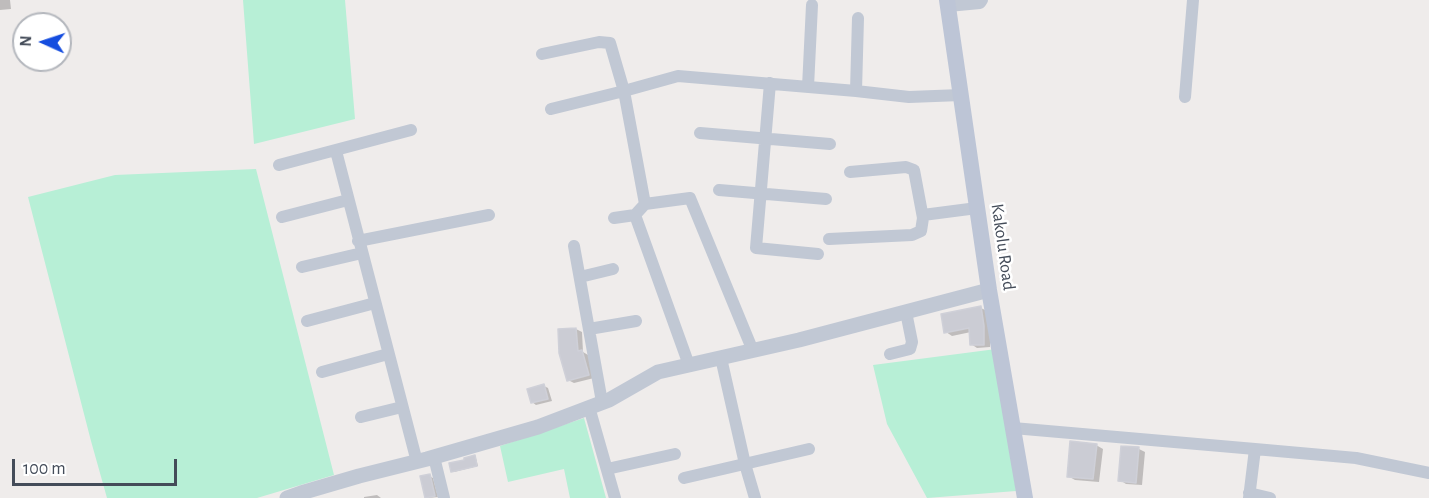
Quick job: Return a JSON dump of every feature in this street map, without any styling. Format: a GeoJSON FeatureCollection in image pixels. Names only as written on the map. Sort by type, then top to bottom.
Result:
{"type":"FeatureCollection","features":[{"type":"Feature","properties":{"kind":"main road","name":"Kakolu Road"},"geometry":{"type":"LineString","coordinates":[[947,3],[989,290],[1025,498]]}},
{"type":"Feature","properties":{"kind":"street"},"geometry":{"type":"LineString","coordinates":[[947,3],[980,3],[982,0]]}},
{"type":"Feature","properties":{"kind":"street"},"geometry":{"type":"LineString","coordinates":[[1185,97],[1194,0]]}},
{"type":"Feature","properties":{"kind":"street"},"geometry":{"type":"LineString","coordinates":[[808,87],[812,5]]}},
{"type":"Feature","properties":{"kind":"street"},"geometry":{"type":"LineString","coordinates":[[855,91],[858,18]]}},
{"type":"Feature","properties":{"kind":"street"},"geometry":{"type":"LineString","coordinates":[[543,54],[599,42],[610,43],[624,91],[645,204]]}},
{"type":"Feature","properties":{"kind":"street"},"geometry":{"type":"LineString","coordinates":[[551,109],[678,76],[909,97],[961,95]]}},
{"type":"Feature","properties":{"kind":"street"},"geometry":{"type":"LineString","coordinates":[[770,83],[756,248],[818,254]]}},
{"type":"Feature","properties":{"kind":"street"},"geometry":{"type":"LineString","coordinates":[[279,165],[411,130]]}},
{"type":"Feature","properties":{"kind":"street"},"geometry":{"type":"LineString","coordinates":[[700,133],[830,144]]}},
{"type":"Feature","properties":{"kind":"street"},"geometry":{"type":"LineString","coordinates":[[336,151],[417,462]]}},
{"type":"Feature","properties":{"kind":"street"},"geometry":{"type":"LineString","coordinates":[[829,239],[912,235],[921,231],[923,226],[914,170],[906,167],[850,172]]}},
{"type":"Feature","properties":{"kind":"street"},"geometry":{"type":"LineString","coordinates":[[719,190],[826,199]]}},
{"type":"Feature","properties":{"kind":"street"},"geometry":{"type":"LineString","coordinates":[[614,218],[634,215],[645,204],[690,198],[753,351]]}},
{"type":"Feature","properties":{"kind":"street"},"geometry":{"type":"LineString","coordinates":[[282,217],[348,200]]}},
{"type":"Feature","properties":{"kind":"street"},"geometry":{"type":"LineString","coordinates":[[923,215],[977,208]]}},
{"type":"Feature","properties":{"kind":"street"},"geometry":{"type":"LineString","coordinates":[[358,241],[489,215]]}},
{"type":"Feature","properties":{"kind":"street"},"geometry":{"type":"LineString","coordinates":[[634,215],[689,365]]}},
{"type":"Feature","properties":{"kind":"street"},"geometry":{"type":"LineString","coordinates":[[574,246],[589,329],[595,405],[615,498]]}},
{"type":"Feature","properties":{"kind":"street"},"geometry":{"type":"LineString","coordinates":[[302,267],[362,253]]}},
{"type":"Feature","properties":{"kind":"street"},"geometry":{"type":"LineString","coordinates":[[580,277],[613,269]]}},
{"type":"Feature","properties":{"kind":"street"},"geometry":{"type":"LineString","coordinates":[[297,496],[538,427],[609,400],[658,372],[799,340],[989,290]]}},
{"type":"Feature","properties":{"kind":"street"},"geometry":{"type":"LineString","coordinates":[[307,321],[375,303]]}},
{"type":"Feature","properties":{"kind":"street"},"geometry":{"type":"LineString","coordinates":[[890,354],[910,349],[912,342],[906,312]]}},
{"type":"Feature","properties":{"kind":"street"},"geometry":{"type":"LineString","coordinates":[[589,329],[636,321]]}},
{"type":"Feature","properties":{"kind":"street"},"geometry":{"type":"LineString","coordinates":[[322,372],[388,354]]}},
{"type":"Feature","properties":{"kind":"street"},"geometry":{"type":"LineString","coordinates":[[721,358],[755,498]]}},
{"type":"Feature","properties":{"kind":"street"},"geometry":{"type":"LineString","coordinates":[[361,417],[402,406]]}},
{"type":"Feature","properties":{"kind":"street"},"geometry":{"type":"LineString","coordinates":[[1013,428],[1356,458],[1429,473]]}},
{"type":"Feature","properties":{"kind":"street"},"geometry":{"type":"LineString","coordinates":[[684,478],[809,448]]}},
{"type":"Feature","properties":{"kind":"street"},"geometry":{"type":"LineString","coordinates":[[1256,449],[1249,495],[1270,498]]}},
{"type":"Feature","properties":{"kind":"street"},"geometry":{"type":"LineString","coordinates":[[607,469],[675,454]]}},
{"type":"Feature","properties":{"kind":"street"},"geometry":{"type":"LineString","coordinates":[[434,457],[444,498]]}},
{"type":"Feature","properties":{"kind":"green space"},"geometry":{"type":"Polygon","coordinates":[[[243,0],[345,0],[355,119],[254,144],[243,0]]]}},
{"type":"Feature","properties":{"kind":"green space"},"geometry":{"type":"Polygon","coordinates":[[[256,169],[334,475],[257,498],[107,498],[28,197],[115,175],[256,169]]]}},
{"type":"Feature","properties":{"kind":"green space"},"geometry":{"type":"Polygon","coordinates":[[[996,349],[1016,491],[927,498],[887,424],[873,365],[996,349]]]}},
{"type":"Feature","properties":{"kind":"green space"},"geometry":{"type":"Polygon","coordinates":[[[584,418],[606,498],[570,498],[564,469],[508,482],[500,446],[584,418]]]}},
{"type":"Feature","properties":{"kind":"building"},"geometry":{"type":"Polygon","coordinates":[[[981,306],[984,345],[970,345],[969,328],[944,333],[941,314],[981,306]]]}},
{"type":"Feature","properties":{"kind":"building"},"geometry":{"type":"Polygon","coordinates":[[[576,328],[578,351],[582,350],[589,375],[567,381],[559,353],[558,329],[576,328]]]}},
{"type":"Feature","properties":{"kind":"building"},"geometry":{"type":"Polygon","coordinates":[[[544,384],[548,399],[531,403],[527,389],[544,384]]]}},
{"type":"Feature","properties":{"kind":"building"},"geometry":{"type":"Polygon","coordinates":[[[1070,441],[1097,444],[1093,479],[1067,477],[1070,441]]]}},
{"type":"Feature","properties":{"kind":"building"},"geometry":{"type":"Polygon","coordinates":[[[1121,446],[1139,447],[1136,483],[1118,481],[1121,446]]]}},
{"type":"Feature","properties":{"kind":"building"},"geometry":{"type":"Polygon","coordinates":[[[475,455],[477,466],[451,472],[449,463],[475,455]]]}},
{"type":"Feature","properties":{"kind":"building"},"geometry":{"type":"Polygon","coordinates":[[[430,474],[435,496],[425,498],[420,476],[430,474]]]}}]}
